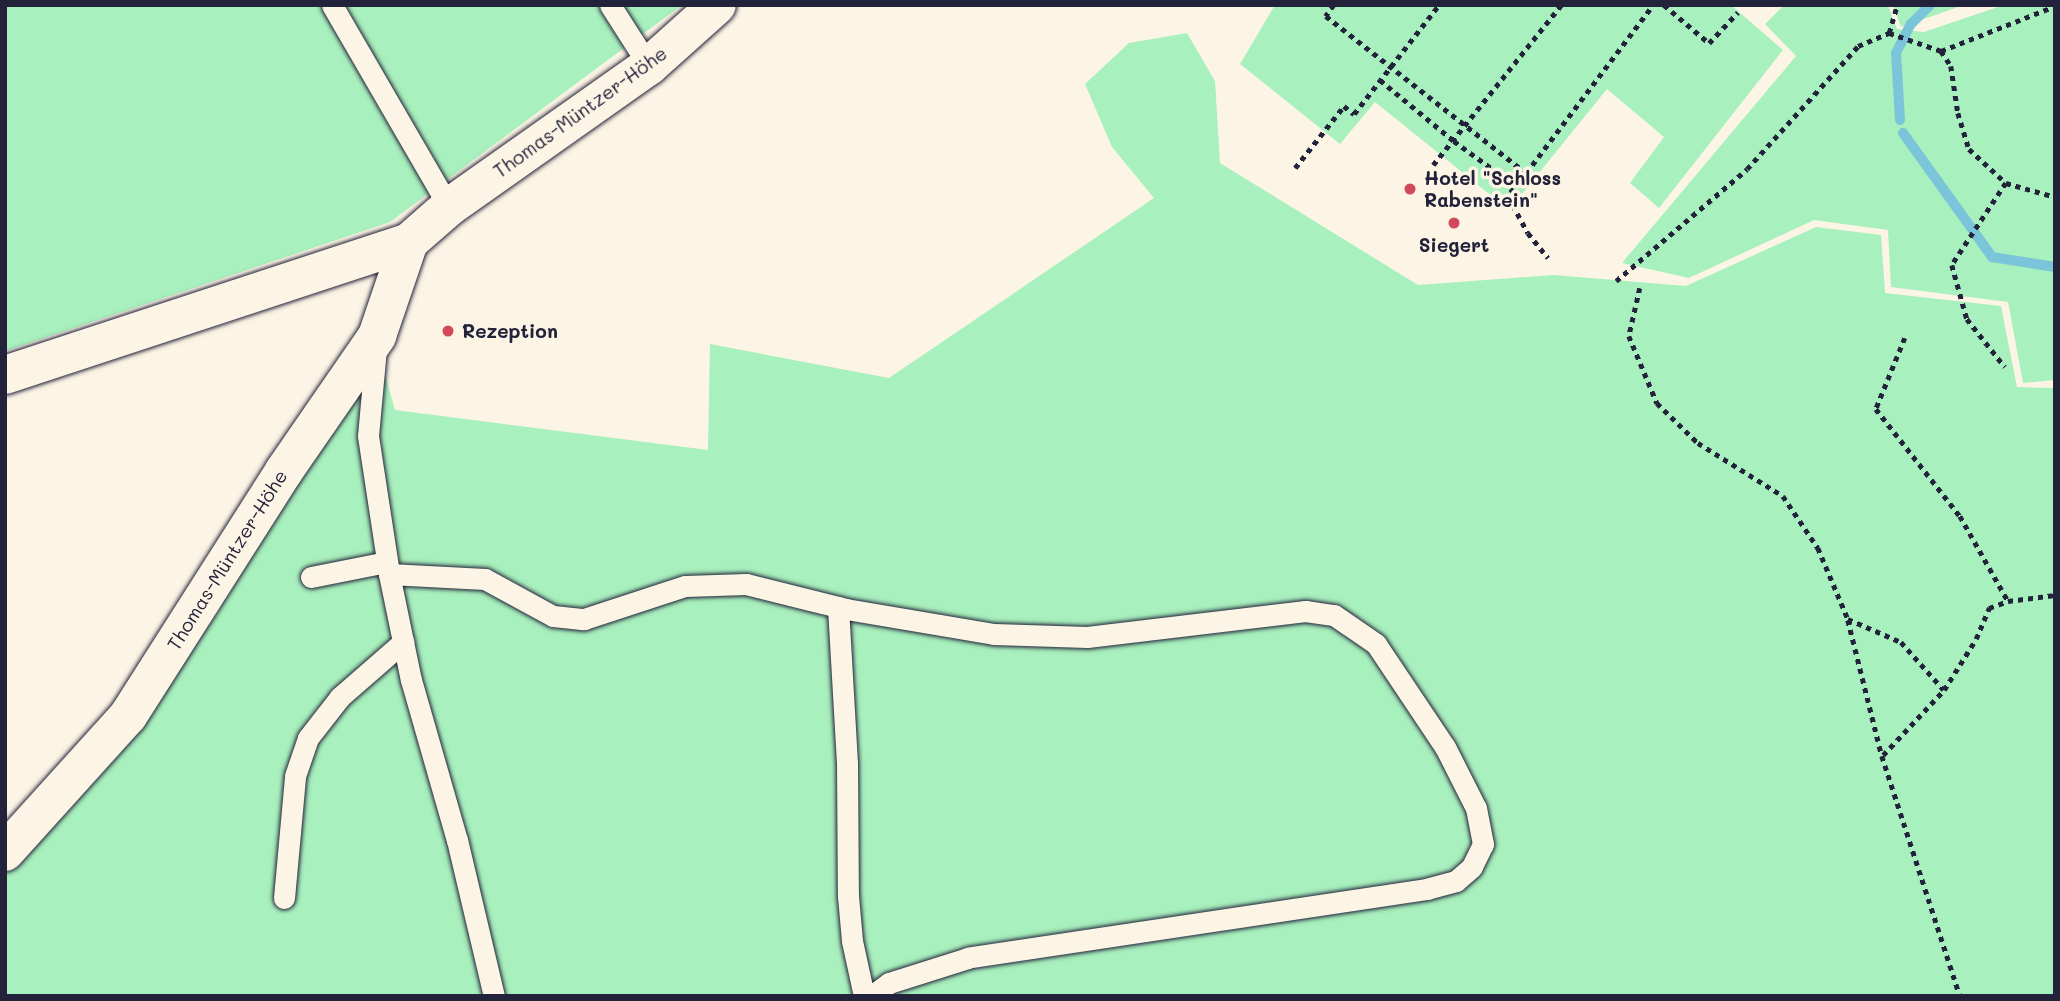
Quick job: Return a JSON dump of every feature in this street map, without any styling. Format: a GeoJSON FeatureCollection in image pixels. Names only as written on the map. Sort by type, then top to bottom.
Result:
{"type":"FeatureCollection","features":[{"type":"Feature","properties":{"kind":"street","name":"Thomas-Müntzer-Höhe"},"geometry":{"type":"LineString","coordinates":[[5,375],[409,242],[449,207],[649,66],[717,5]]}},
{"type":"Feature","properties":{"kind":"street","name":"Thomas-Müntzer-Höhe"},"geometry":{"type":"LineString","coordinates":[[5,852],[128,716],[284,471],[377,336],[409,242]]}},
{"type":"Feature","properties":{"kind":"lane"},"geometry":{"type":"LineString","coordinates":[[332,5],[449,207]]}},
{"type":"Feature","properties":{"kind":"lane"},"geometry":{"type":"LineString","coordinates":[[610,5],[649,66]]}},
{"type":"Feature","properties":{"kind":"lane"},"geometry":{"type":"LineString","coordinates":[[377,336],[368,436],[388,568],[411,680],[457,840],[494,996]]}},
{"type":"Feature","properties":{"kind":"lane"},"geometry":{"type":"LineString","coordinates":[[311,578],[388,568],[485,579],[553,616],[584,620],[685,586],[746,584],[838,607],[994,634],[1087,637],[1305,611],[1334,615],[1376,644],[1445,747],[1476,808],[1483,844],[1472,867],[1456,881],[1427,889],[968,958],[900,979],[871,996]]}},
{"type":"Feature","properties":{"kind":"lane"},"geometry":{"type":"LineString","coordinates":[[838,607],[847,763],[852,941],[864,996]]}},
{"type":"Feature","properties":{"kind":"lane"},"geometry":{"type":"LineString","coordinates":[[284,898],[295,776],[307,738],[340,698],[403,642]]}},
{"type":"Feature","properties":{"kind":"path"},"geometry":{"type":"LineString","coordinates":[[1334,5],[1326,16],[1526,173]]}},
{"type":"Feature","properties":{"kind":"path"},"geometry":{"type":"LineString","coordinates":[[1295,168],[1344,106],[1353,114],[1439,5]]}},
{"type":"Feature","properties":{"kind":"path"},"geometry":{"type":"LineString","coordinates":[[1433,165],[1561,5]]}},
{"type":"Feature","properties":{"kind":"path"},"geometry":{"type":"LineString","coordinates":[[1548,258],[1528,233],[1508,196],[1653,5]]}},
{"type":"Feature","properties":{"kind":"path"},"geometry":{"type":"LineString","coordinates":[[1664,5],[1709,43],[1738,12]]}},
{"type":"Feature","properties":{"kind":"path"},"geometry":{"type":"LineString","coordinates":[[1889,33],[1896,5]]}},
{"type":"Feature","properties":{"kind":"path"},"geometry":{"type":"LineString","coordinates":[[1941,51],[2055,6]]}},
{"type":"Feature","properties":{"kind":"path"},"geometry":{"type":"LineString","coordinates":[[1616,281],[1747,169],[1858,46],[1889,33],[1941,51],[1951,66],[1958,113],[1969,149],[2006,183],[2055,197]]}},
{"type":"Feature","properties":{"kind":"path"},"geometry":{"type":"LineString","coordinates":[[1380,80],[1454,141],[1516,186]]}},
{"type":"Feature","properties":{"kind":"path"},"geometry":{"type":"LineString","coordinates":[[2005,367],[1967,319],[1952,265],[2006,183]]}},
{"type":"Feature","properties":{"kind":"path"},"geometry":{"type":"LineString","coordinates":[[1640,288],[1629,336],[1657,403],[1699,443],[1783,496],[1818,548],[1848,619],[1882,756],[1961,996]]}},
{"type":"Feature","properties":{"kind":"path"},"geometry":{"type":"LineString","coordinates":[[1905,338],[1876,409],[1961,516],[2008,601]]}},
{"type":"Feature","properties":{"kind":"path"},"geometry":{"type":"LineString","coordinates":[[1882,756],[1944,690],[1976,639],[1989,608],[2008,601],[2055,594]]}},
{"type":"Feature","properties":{"kind":"path"},"geometry":{"type":"LineString","coordinates":[[1848,619],[1901,642],[1944,690]]}},
{"type":"Feature","properties":{"kind":"green space"},"geometry":{"type":"Polygon","coordinates":[[[5,5],[682,5],[390,222],[5,351],[5,5]]]}},
{"type":"Feature","properties":{"kind":"green space"},"geometry":{"type":"Polygon","coordinates":[[[1275,5],[1731,5],[1783,50],[1659,208],[1630,183],[1664,137],[1607,89],[1509,210],[1375,102],[1340,144],[1240,64],[1275,5]]]}},
{"type":"Feature","properties":{"kind":"green space"},"geometry":{"type":"Polygon","coordinates":[[[1784,5],[1888,5],[1897,29],[1924,32],[2004,5],[2055,5],[2055,380],[2023,383],[2008,302],[1891,287],[1888,230],[1814,220],[1689,278],[1622,263],[1796,56],[1765,24],[1784,5]]]}},
{"type":"Feature","properties":{"kind":"green space"},"geometry":{"type":"Polygon","coordinates":[[[1893,5],[1964,5],[1901,27],[1893,5]]]}},
{"type":"Feature","properties":{"kind":"green space"},"geometry":{"type":"Polygon","coordinates":[[[1187,33],[1215,81],[1220,163],[1418,285],[1554,275],[1686,286],[1816,227],[1881,235],[1885,293],[2001,306],[2017,387],[2055,388],[2055,996],[5,996],[5,869],[95,776],[217,614],[305,449],[377,347],[395,410],[708,450],[710,344],[889,378],[1154,198],[1112,147],[1085,84],[1129,43],[1187,33]]]}},
{"type":"Feature","properties":{"kind":"waterway"},"geometry":{"type":"LineString","coordinates":[[1900,120],[1896,53],[1911,24],[1930,5]]}},
{"type":"Feature","properties":{"kind":"waterway"},"geometry":{"type":"LineString","coordinates":[[1903,133],[1992,257],[2055,267]]}},
{"type":"Feature","properties":{"kind":"place","name":"Hotel \"Schloss Rabenstein\""},"geometry":{"type":"Point","coordinates":[1410,189]}},
{"type":"Feature","properties":{"kind":"place","name":"Siegert"},"geometry":{"type":"Point","coordinates":[1454,223]}},
{"type":"Feature","properties":{"kind":"place","name":"Rezeption"},"geometry":{"type":"Point","coordinates":[448,331]}}]}
